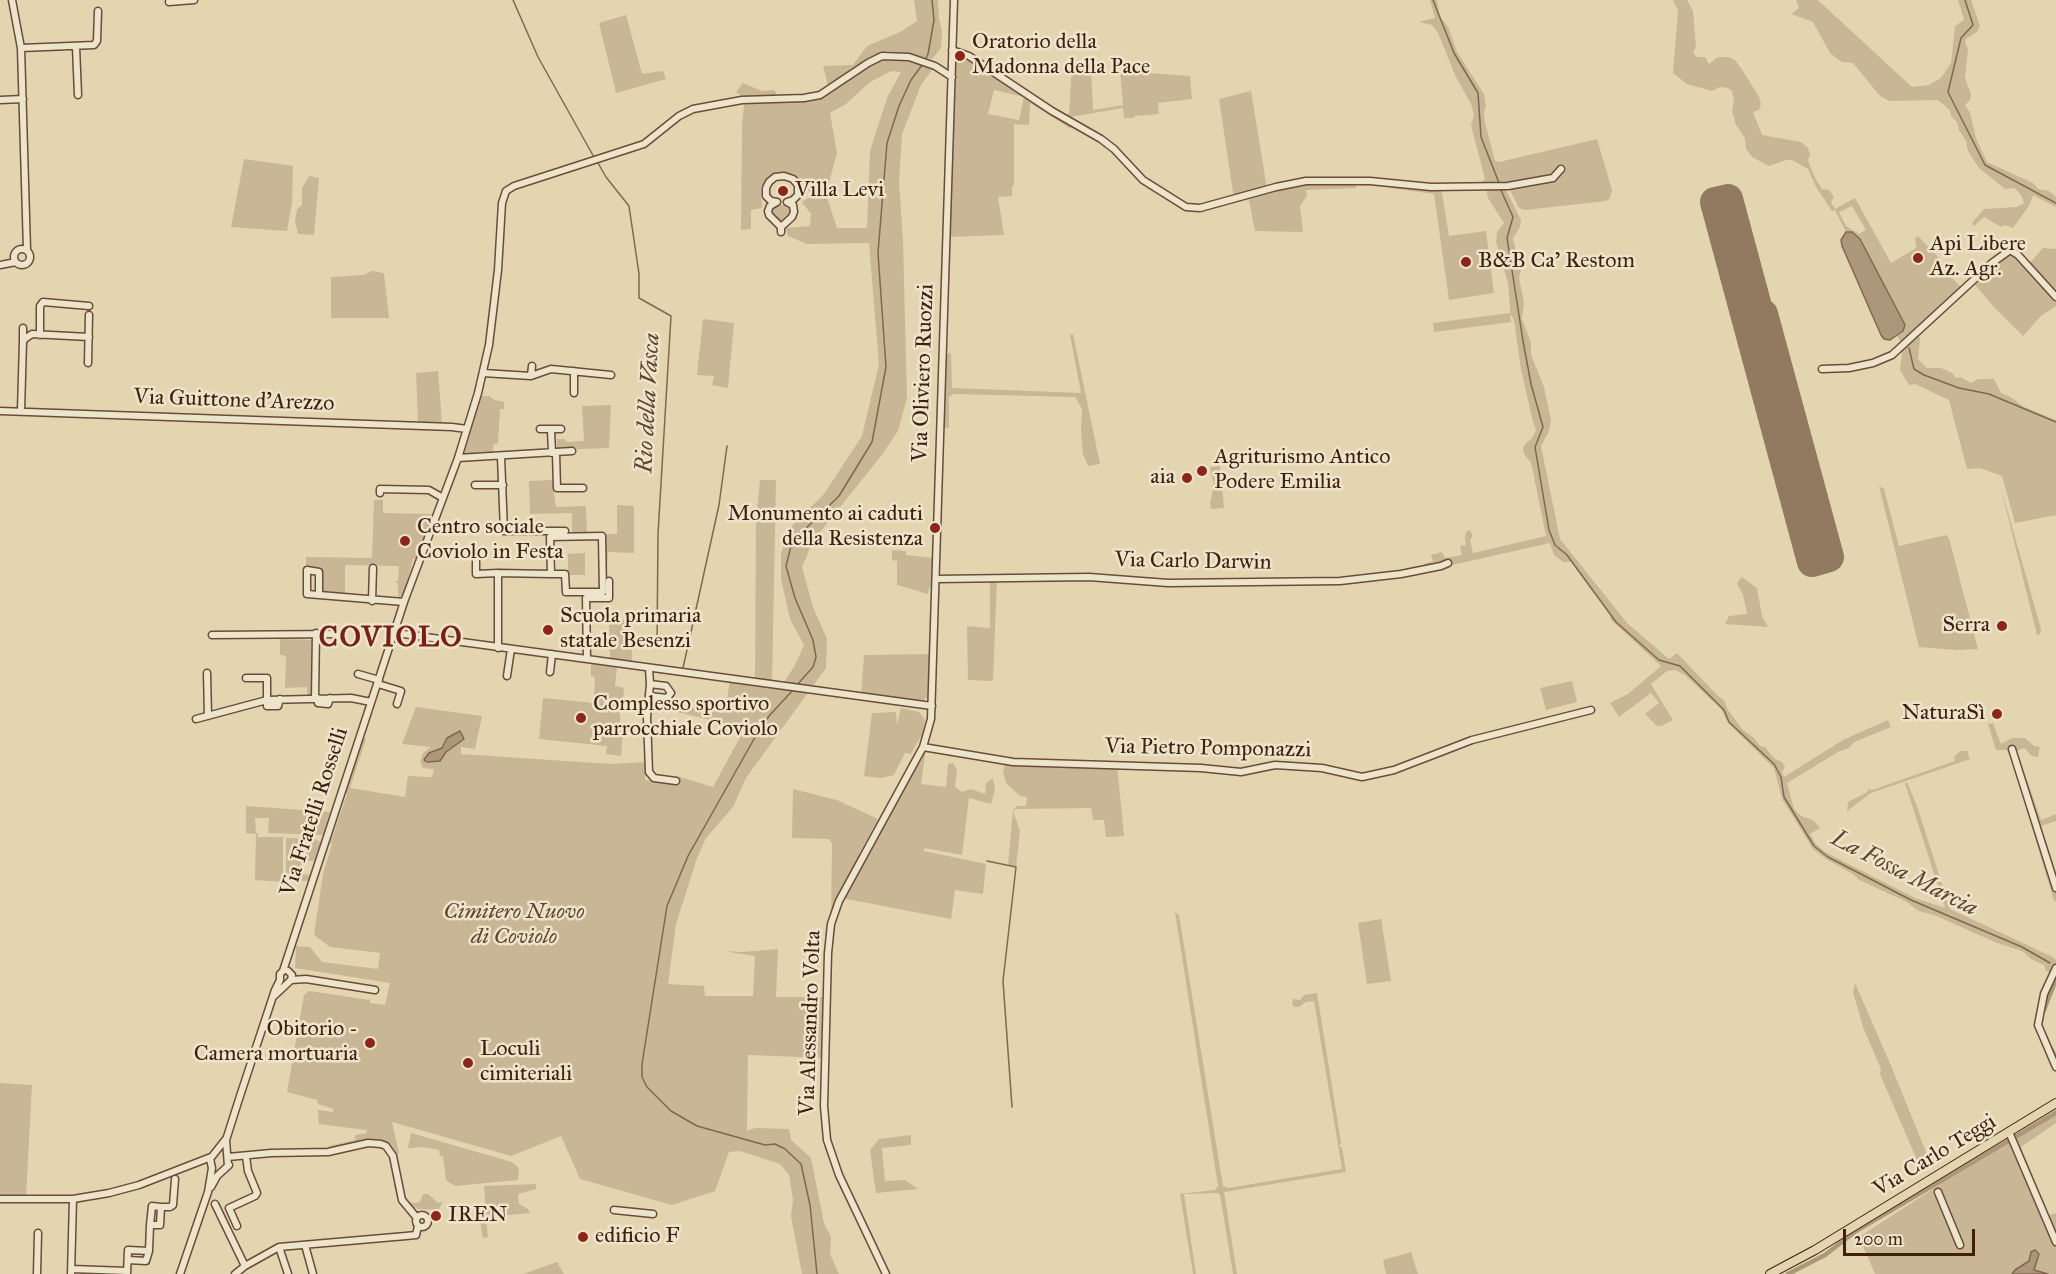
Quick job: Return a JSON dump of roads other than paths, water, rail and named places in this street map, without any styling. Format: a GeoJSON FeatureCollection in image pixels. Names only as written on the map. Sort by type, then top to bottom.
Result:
{"type":"FeatureCollection","features":[{"type":"Feature","properties":{"kind":"main road","name":"Via Carlo Teggi"},"geometry":{"type":"LineString","coordinates":[[1770,1274],[1815,1251],[2009,1134],[2056,1103]]}},
{"type":"Feature","properties":{"kind":"street"},"geometry":{"type":"LineString","coordinates":[[0,264],[15,260],[23,265],[30,258],[24,250],[21,48],[12,0]]}},
{"type":"Feature","properties":{"kind":"street"},"geometry":{"type":"LineString","coordinates":[[169,2],[194,0]]}},
{"type":"Feature","properties":{"kind":"street","name":"Via Oliviero Ruozzi"},"geometry":{"type":"LineString","coordinates":[[923,747],[929,731],[932,706],[954,0]]}},
{"type":"Feature","properties":{"kind":"street"},"geometry":{"type":"LineString","coordinates":[[21,48],[76,47],[96,43],[98,11]]}},
{"type":"Feature","properties":{"kind":"street"},"geometry":{"type":"LineString","coordinates":[[76,47],[78,95]]}},
{"type":"Feature","properties":{"kind":"street"},"geometry":{"type":"LineString","coordinates":[[952,50],[969,56],[1052,111],[1108,144],[1143,180],[1186,207],[1200,208],[1306,181],[1370,181],[1437,187],[1508,186],[1553,178],[1562,169]]}},
{"type":"Feature","properties":{"kind":"street","name":"Via Fratelli Rosselli"},"geometry":{"type":"LineString","coordinates":[[286,976],[289,951],[396,633],[404,602],[458,458],[483,373],[493,316],[504,196],[514,186],[644,144],[679,116],[693,109],[742,100],[812,98],[826,92],[875,60],[890,55],[909,57],[935,66],[952,77]]}},
{"type":"Feature","properties":{"kind":"street","name":"Via Fratelli Rosselli"},"geometry":{"type":"LineString","coordinates":[[935,66],[952,63]]}},
{"type":"Feature","properties":{"kind":"street"},"geometry":{"type":"LineString","coordinates":[[0,100],[23,99]]}},
{"type":"Feature","properties":{"kind":"street"},"geometry":{"type":"LineString","coordinates":[[784,176],[793,179],[798,185],[798,195],[787,202],[771,201],[766,196],[766,188],[775,177],[784,176]]}},
{"type":"Feature","properties":{"kind":"street"},"geometry":{"type":"LineString","coordinates":[[777,202],[770,206],[768,211],[781,230],[794,212],[792,205],[787,202]]}},
{"type":"Feature","properties":{"kind":"street"},"geometry":{"type":"LineString","coordinates":[[15,260],[16,251],[24,250]]}},
{"type":"Feature","properties":{"kind":"street"},"geometry":{"type":"LineString","coordinates":[[1822,369],[1849,368],[1873,363],[1892,355],[1992,263],[2010,250],[2018,255],[2056,297]]}},
{"type":"Feature","properties":{"kind":"street"},"geometry":{"type":"LineString","coordinates":[[39,335],[40,306],[43,302],[89,306]]}},
{"type":"Feature","properties":{"kind":"street"},"geometry":{"type":"LineString","coordinates":[[88,363],[89,315]]}},
{"type":"Feature","properties":{"kind":"street"},"geometry":{"type":"LineString","coordinates":[[21,411],[23,328]]}},
{"type":"Feature","properties":{"kind":"street"},"geometry":{"type":"LineString","coordinates":[[23,341],[33,334],[88,337]]}},
{"type":"Feature","properties":{"kind":"street"},"geometry":{"type":"LineString","coordinates":[[531,376],[532,366]]}},
{"type":"Feature","properties":{"kind":"street"},"geometry":{"type":"LineString","coordinates":[[483,373],[531,376],[551,369],[611,375]]}},
{"type":"Feature","properties":{"kind":"street"},"geometry":{"type":"LineString","coordinates":[[574,372],[574,393]]}},
{"type":"Feature","properties":{"kind":"street","name":"Via Guittone d'Arezzo"},"geometry":{"type":"LineString","coordinates":[[0,411],[466,429]]}},
{"type":"Feature","properties":{"kind":"street"},"geometry":{"type":"LineString","coordinates":[[540,429],[561,429]]}},
{"type":"Feature","properties":{"kind":"street"},"geometry":{"type":"LineString","coordinates":[[551,430],[557,488],[583,488]]}},
{"type":"Feature","properties":{"kind":"street"},"geometry":{"type":"LineString","coordinates":[[458,458],[572,451]]}},
{"type":"Feature","properties":{"kind":"street"},"geometry":{"type":"LineString","coordinates":[[501,457],[504,531],[565,531]]}},
{"type":"Feature","properties":{"kind":"street"},"geometry":{"type":"LineString","coordinates":[[475,485],[503,485]]}},
{"type":"Feature","properties":{"kind":"street"},"geometry":{"type":"LineString","coordinates":[[380,493],[380,489],[427,490],[443,498]]}},
{"type":"Feature","properties":{"kind":"street"},"geometry":{"type":"LineString","coordinates":[[476,554],[476,574],[498,573],[551,574],[565,574],[566,592],[603,592],[602,536],[550,537],[551,574]]}},
{"type":"Feature","properties":{"kind":"street","name":"Via Carlo Darwin"},"geometry":{"type":"LineString","coordinates":[[936,579],[1089,577],[1168,583],[1340,582],[1401,574],[1448,563]]}},
{"type":"Feature","properties":{"kind":"street"},"geometry":{"type":"LineString","coordinates":[[372,601],[373,568]]}},
{"type":"Feature","properties":{"kind":"street"},"geometry":{"type":"LineString","coordinates":[[498,573],[498,648]]}},
{"type":"Feature","properties":{"kind":"street"},"geometry":{"type":"LineString","coordinates":[[587,659],[586,598],[609,598],[609,581]]}},
{"type":"Feature","properties":{"kind":"street"},"geometry":{"type":"LineString","coordinates":[[319,595],[404,602]]}},
{"type":"Feature","properties":{"kind":"street"},"geometry":{"type":"LineString","coordinates":[[316,633],[316,698]]}},
{"type":"Feature","properties":{"kind":"street"},"geometry":{"type":"LineString","coordinates":[[396,633],[932,706]]}},
{"type":"Feature","properties":{"kind":"street"},"geometry":{"type":"LineString","coordinates":[[212,634],[339,634]]}},
{"type":"Feature","properties":{"kind":"street"},"geometry":{"type":"LineString","coordinates":[[507,676],[511,649]]}},
{"type":"Feature","properties":{"kind":"street"},"geometry":{"type":"LineString","coordinates":[[550,672],[552,654]]}},
{"type":"Feature","properties":{"kind":"street"},"geometry":{"type":"LineString","coordinates":[[649,668],[650,684],[646,717],[650,774],[658,779],[676,781]]}},
{"type":"Feature","properties":{"kind":"street"},"geometry":{"type":"LineString","coordinates":[[207,673],[208,716]]}},
{"type":"Feature","properties":{"kind":"street"},"geometry":{"type":"LineString","coordinates":[[358,674],[401,691],[397,704]]}},
{"type":"Feature","properties":{"kind":"street"},"geometry":{"type":"LineString","coordinates":[[246,678],[267,678],[267,700]]}},
{"type":"Feature","properties":{"kind":"street"},"geometry":{"type":"LineString","coordinates":[[649,696],[667,698],[671,693],[668,687],[650,684]]}},
{"type":"Feature","properties":{"kind":"street"},"geometry":{"type":"LineString","coordinates":[[196,719],[267,700],[351,698],[371,702]]}},
{"type":"Feature","properties":{"kind":"street","name":"Via Pietro Pomponazzi"},"geometry":{"type":"LineString","coordinates":[[923,747],[1012,762],[1192,768],[1241,772],[1275,765],[1322,768],[1362,777],[1394,770],[1472,740],[1591,710]]}},
{"type":"Feature","properties":{"kind":"street","name":"Via Alessandro Volta"},"geometry":{"type":"LineString","coordinates":[[886,1274],[840,1175],[827,1140],[824,1106],[828,953],[831,924],[840,898],[923,747]]}},
{"type":"Feature","properties":{"kind":"street"},"geometry":{"type":"LineString","coordinates":[[2012,749],[2056,888]]}},
{"type":"Feature","properties":{"kind":"street"},"geometry":{"type":"LineString","coordinates":[[2056,968],[2044,994],[2038,1025],[2056,1067]]}},
{"type":"Feature","properties":{"kind":"street"},"geometry":{"type":"LineString","coordinates":[[180,1274],[208,1192],[212,1161],[226,1140],[274,996],[286,976],[375,990]]}},
{"type":"Feature","properties":{"kind":"street"},"geometry":{"type":"LineString","coordinates":[[2009,1134],[2056,1242]]}},
{"type":"Feature","properties":{"kind":"street"},"geometry":{"type":"LineString","coordinates":[[226,1140],[228,1167]]}},
{"type":"Feature","properties":{"kind":"street"},"geometry":{"type":"LineString","coordinates":[[0,1199],[73,1199],[89,1196],[139,1185],[200,1161],[212,1161],[226,1156],[271,1152],[328,1152],[368,1143],[381,1144],[391,1151],[400,1196],[403,1203],[417,1218],[416,1235],[279,1247],[235,1274]]}},
{"type":"Feature","properties":{"kind":"street"},"geometry":{"type":"LineString","coordinates":[[208,1192],[222,1172],[244,1156]]}},
{"type":"Feature","properties":{"kind":"street"},"geometry":{"type":"LineString","coordinates":[[237,1226],[229,1208],[257,1193],[244,1156]]}},
{"type":"Feature","properties":{"kind":"street"},"geometry":{"type":"LineString","coordinates":[[212,1161],[222,1172]]}},
{"type":"Feature","properties":{"kind":"street"},"geometry":{"type":"LineString","coordinates":[[73,1199],[71,1272],[127,1273],[128,1250],[149,1251],[152,1206],[170,1207],[173,1205],[175,1179]]}},
{"type":"Feature","properties":{"kind":"street"},"geometry":{"type":"LineString","coordinates":[[1938,1192],[1960,1245]]}},
{"type":"Feature","properties":{"kind":"street"},"geometry":{"type":"LineString","coordinates":[[59,1199],[89,1196]]}},
{"type":"Feature","properties":{"kind":"street"},"geometry":{"type":"LineString","coordinates":[[215,1204],[245,1266]]}},
{"type":"Feature","properties":{"kind":"street"},"geometry":{"type":"LineString","coordinates":[[614,1210],[653,1214]]}},
{"type":"Feature","properties":{"kind":"street"},"geometry":{"type":"LineString","coordinates":[[417,1218],[423,1216],[427,1220],[425,1226],[418,1226]]}},
{"type":"Feature","properties":{"kind":"street"},"geometry":{"type":"LineString","coordinates":[[37,1274],[38,1233]]}},
{"type":"Feature","properties":{"kind":"street"},"geometry":{"type":"LineString","coordinates":[[305,1245],[313,1274]]}},
{"type":"Feature","properties":{"kind":"street"},"geometry":{"type":"LineString","coordinates":[[279,1247],[288,1274]]}},
{"type":"Feature","properties":{"kind":"waterway","name":"Rio della Vasca"},"geometry":{"type":"LineString","coordinates":[[513,0],[538,57],[595,159]]}},
{"type":"Feature","properties":{"kind":"waterway"},"geometry":{"type":"LineString","coordinates":[[925,60],[934,20],[932,0]]}},
{"type":"Feature","properties":{"kind":"waterway","name":"La Fossa Marcia"},"geometry":{"type":"LineString","coordinates":[[1433,0],[1454,53],[1478,93],[1481,137],[1499,183]]}},
{"type":"Feature","properties":{"kind":"waterway"},"geometry":{"type":"LineString","coordinates":[[1965,0],[1973,25],[1961,38],[1948,92],[1985,165],[2056,203]]}},
{"type":"Feature","properties":{"kind":"waterway"},"geometry":{"type":"LineString","coordinates":[[796,686],[813,667],[816,657],[813,640],[795,598],[786,566],[792,542],[839,496],[872,442],[886,367],[878,253],[887,143],[899,106],[911,80],[922,65]]}},
{"type":"Feature","properties":{"kind":"waterway","name":"Rio della Vasca"},"geometry":{"type":"LineString","coordinates":[[598,163],[629,206],[639,274],[639,298],[671,316],[658,534],[657,643]]}},
{"type":"Feature","properties":{"kind":"waterway","name":"La Fossa Marcia"},"geometry":{"type":"LineString","coordinates":[[1500,188],[1513,217],[1507,238],[1531,384],[1543,427],[1535,447],[1549,530],[1555,545],[1567,555],[1616,622],[1659,660],[1680,666],[1724,710],[1729,722],[1774,764],[1781,777],[1784,797],[1814,846],[1828,857],[1911,900],[2022,947],[2050,963]]}},
{"type":"Feature","properties":{"kind":"waterway"},"geometry":{"type":"LineString","coordinates":[[1909,348],[1914,369],[1924,375],[1959,388],[1989,394],[2056,422]]}},
{"type":"Feature","properties":{"kind":"waterway"},"geometry":{"type":"LineString","coordinates":[[683,668],[719,505],[727,446]]}},
{"type":"Feature","properties":{"kind":"waterway"},"geometry":{"type":"LineString","coordinates":[[793,690],[769,716],[754,739],[688,856],[667,906],[642,1064],[642,1077],[647,1087],[671,1111],[697,1126],[765,1145],[775,1144],[785,1149],[801,1164],[810,1205],[817,1274]]}},
{"type":"Feature","properties":{"kind":"waterway"},"geometry":{"type":"LineString","coordinates":[[987,861],[1016,867],[1003,981],[1012,1107]]}},
{"type":"Feature","properties":{"kind":"waterway"},"geometry":{"type":"LineString","coordinates":[[2044,1010],[2056,979]]}},
{"type":"Feature","properties":{"kind":"waterway"},"geometry":{"type":"LineString","coordinates":[[2051,1049],[2056,1059]]}},
{"type":"Feature","properties":{"kind":"waterway"},"geometry":{"type":"LineString","coordinates":[[1788,1274],[1825,1255],[1856,1231],[2056,1113]]}},
{"type":"Feature","properties":{"kind":"place","name":"Oratorio della Madonna della Pace"},"geometry":{"type":"Point","coordinates":[960,56]}},
{"type":"Feature","properties":{"kind":"place","name":"Villa Levi"},"geometry":{"type":"Point","coordinates":[783,191]}},
{"type":"Feature","properties":{"kind":"place","name":"Api Libere Az. Agr."},"geometry":{"type":"Point","coordinates":[1918,258]}},
{"type":"Feature","properties":{"kind":"place","name":"B&B Ca' Restom"},"geometry":{"type":"Point","coordinates":[1466,262]}},
{"type":"Feature","properties":{"kind":"place","name":"Agriturismo Antico Podere Emilia"},"geometry":{"type":"Point","coordinates":[1202,471]}},
{"type":"Feature","properties":{"kind":"place","name":"aia"},"geometry":{"type":"Point","coordinates":[1187,478]}},
{"type":"Feature","properties":{"kind":"place","name":"Monumento ai caduti della Resistenza"},"geometry":{"type":"Point","coordinates":[935,528]}},
{"type":"Feature","properties":{"kind":"place","name":"Centro sociale Coviolo in Festa"},"geometry":{"type":"Point","coordinates":[405,541]}},
{"type":"Feature","properties":{"kind":"place","name":"Serra"},"geometry":{"type":"Point","coordinates":[2002,626]}},
{"type":"Feature","properties":{"kind":"place","name":"Scuola primaria statale Besenzi"},"geometry":{"type":"Point","coordinates":[548,630]}},
{"type":"Feature","properties":{"kind":"place","name":"NaturaSì"},"geometry":{"type":"Point","coordinates":[1997,714]}},
{"type":"Feature","properties":{"kind":"place","name":"Complesso sportivo parrocchiale Coviolo"},"geometry":{"type":"Point","coordinates":[581,718]}},
{"type":"Feature","properties":{"kind":"place","name":"Obitorio - Camera mortuaria"},"geometry":{"type":"Point","coordinates":[370,1043]}},
{"type":"Feature","properties":{"kind":"place","name":"Loculi cimiteriali"},"geometry":{"type":"Point","coordinates":[468,1063]}},
{"type":"Feature","properties":{"kind":"place","name":"IREN"},"geometry":{"type":"Point","coordinates":[436,1216]}},
{"type":"Feature","properties":{"kind":"place","name":"edificio F"},"geometry":{"type":"Point","coordinates":[583,1237]}},
{"type":"Feature","properties":{"kind":"district","name":"COVIOLO"},"geometry":{"type":"Point","coordinates":[391,639]}},
{"type":"Feature","properties":{"kind":"park label","name":"Cimitero Nuovo di Coviolo"},"geometry":{"type":"Point","coordinates":[514,926]}}]}
